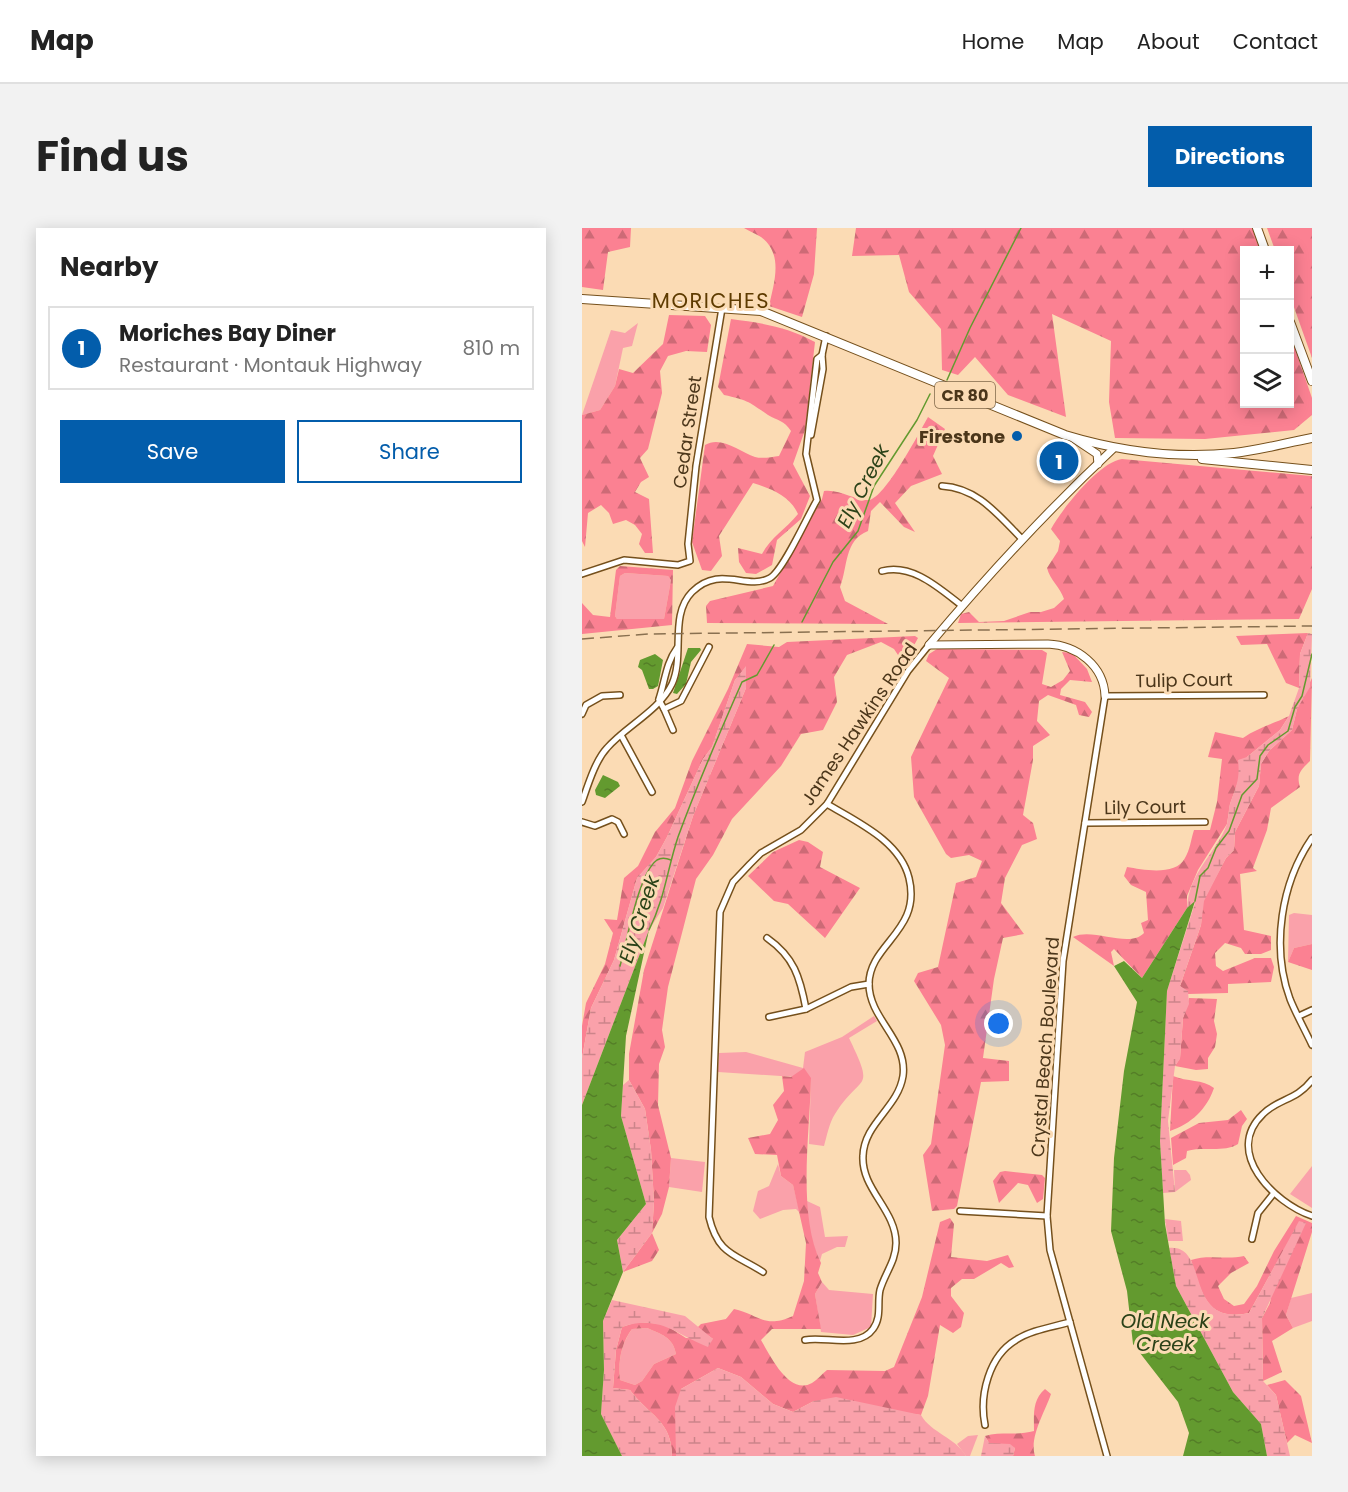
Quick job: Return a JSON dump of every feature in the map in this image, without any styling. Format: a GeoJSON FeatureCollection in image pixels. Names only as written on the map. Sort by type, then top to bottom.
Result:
{"type":"FeatureCollection","features":[{"type":"Feature","properties":{"kind":"main road"},"geometry":{"type":"LineString","coordinates":[[1257,228],[1263,246]]}},
{"type":"Feature","properties":{"kind":"main road","name":"CR 80"},"geometry":{"type":"LineString","coordinates":[[582,299],[761,311],[1072,438],[1114,448],[1312,470]]}},
{"type":"Feature","properties":{"kind":"main road"},"geometry":{"type":"LineString","coordinates":[[1294,333],[1312,381]]}},
{"type":"Feature","properties":{"kind":"main road","name":"CR 80"},"geometry":{"type":"LineString","coordinates":[[1169,453],[1236,453],[1312,438]]}},
{"type":"Feature","properties":{"kind":"street","name":"Cedar Street"},"geometry":{"type":"LineString","coordinates":[[582,574],[624,560],[678,565],[690,561],[688,544],[696,466],[722,308]]}},
{"type":"Feature","properties":{"kind":"street"},"geometry":{"type":"LineString","coordinates":[[582,802],[583,794],[603,754],[669,689],[685,599],[694,590],[715,579],[761,581],[776,573],[817,500],[806,454],[823,369],[822,355],[826,336]]}},
{"type":"Feature","properties":{"kind":"street"},"geometry":{"type":"LineString","coordinates":[[1072,438],[1097,454],[1098,464]]}},
{"type":"Feature","properties":{"kind":"street","name":"James Hawkins Road"},"geometry":{"type":"LineString","coordinates":[[763,1272],[724,1250],[716,1237],[709,1217],[720,912],[733,882],[750,864],[761,853],[801,830],[827,804],[908,671],[961,605],[1022,539],[1114,448]]}},
{"type":"Feature","properties":{"kind":"street"},"geometry":{"type":"LineString","coordinates":[[942,486],[965,490],[980,498],[1022,539]]}},
{"type":"Feature","properties":{"kind":"street"},"geometry":{"type":"LineString","coordinates":[[882,571],[891,569],[915,574],[961,605]]}},
{"type":"Feature","properties":{"kind":"street","name":"Crystal Beach Boulevard"},"geometry":{"type":"LineString","coordinates":[[929,645],[1048,644],[1066,646],[1083,655],[1094,666],[1103,684],[1105,696],[1063,961],[1047,1216],[1050,1250],[1107,1456]]}},
{"type":"Feature","properties":{"kind":"street"},"geometry":{"type":"LineString","coordinates":[[664,709],[681,701],[709,647]]}},
{"type":"Feature","properties":{"kind":"street"},"geometry":{"type":"LineString","coordinates":[[671,677],[672,655],[677,648]]}},
{"type":"Feature","properties":{"kind":"street"},"geometry":{"type":"LineString","coordinates":[[582,714],[586,705],[602,696],[620,694]]}},
{"type":"Feature","properties":{"kind":"street","name":"Tulip Court"},"geometry":{"type":"LineString","coordinates":[[1105,696],[1264,694]]}},
{"type":"Feature","properties":{"kind":"street"},"geometry":{"type":"LineString","coordinates":[[659,700],[674,730]]}},
{"type":"Feature","properties":{"kind":"street"},"geometry":{"type":"LineString","coordinates":[[621,735],[652,792]]}},
{"type":"Feature","properties":{"kind":"street"},"geometry":{"type":"LineString","coordinates":[[805,1340],[819,1337],[856,1340],[872,1332],[877,1323],[880,1291],[895,1253],[895,1230],[866,1175],[863,1154],[872,1127],[894,1102],[903,1076],[903,1062],[896,1041],[875,1008],[869,984],[877,960],[906,920],[911,899],[908,875],[896,854],[872,831],[827,804]]}},
{"type":"Feature","properties":{"kind":"street"},"geometry":{"type":"LineString","coordinates":[[582,822],[595,826],[612,819],[618,822],[624,834]]}},
{"type":"Feature","properties":{"kind":"street","name":"Lily Court"},"geometry":{"type":"LineString","coordinates":[[1085,823],[1205,822]]}},
{"type":"Feature","properties":{"kind":"street"},"geometry":{"type":"LineString","coordinates":[[1312,838],[1291,880],[1281,920],[1285,982],[1312,1045]]}},
{"type":"Feature","properties":{"kind":"street"},"geometry":{"type":"LineString","coordinates":[[767,938],[785,951],[791,960],[806,1009]]}},
{"type":"Feature","properties":{"kind":"street"},"geometry":{"type":"LineString","coordinates":[[769,1017],[806,1009],[851,987],[869,984]]}},
{"type":"Feature","properties":{"kind":"street"},"geometry":{"type":"LineString","coordinates":[[1299,1016],[1312,1010]]}},
{"type":"Feature","properties":{"kind":"street"},"geometry":{"type":"LineString","coordinates":[[1312,1080],[1296,1097],[1264,1112],[1250,1136],[1252,1166],[1274,1193],[1312,1216]]}},
{"type":"Feature","properties":{"kind":"street"},"geometry":{"type":"LineString","coordinates":[[1252,1239],[1258,1213],[1274,1193]]}},
{"type":"Feature","properties":{"kind":"street"},"geometry":{"type":"LineString","coordinates":[[960,1211],[1047,1216]]}},
{"type":"Feature","properties":{"kind":"street"},"geometry":{"type":"LineString","coordinates":[[985,1425],[983,1414],[989,1373],[1003,1351],[1028,1334],[1070,1322]]}},
{"type":"Feature","properties":{"kind":"green space"},"geometry":{"type":"Polygon","coordinates":[[[582,228],[631,228],[630,247],[608,252],[603,290],[582,287],[582,228]]]}},
{"type":"Feature","properties":{"kind":"green space"},"geometry":{"type":"Polygon","coordinates":[[[744,228],[817,228],[814,274],[802,317],[769,306],[776,269],[773,252],[761,237],[744,228]]]}},
{"type":"Feature","properties":{"kind":"green space"},"geometry":{"type":"Polygon","coordinates":[[[856,228],[1252,228],[1259,246],[1240,246],[1240,408],[1294,408],[1294,346],[1312,398],[1312,415],[1294,430],[1205,439],[1115,438],[1109,402],[1111,341],[1052,314],[1066,417],[1008,395],[975,357],[958,375],[942,370],[941,329],[909,292],[899,255],[852,256],[856,228]]]}},
{"type":"Feature","properties":{"kind":"green space"},"geometry":{"type":"Polygon","coordinates":[[[1267,228],[1312,228],[1312,358],[1294,307],[1294,246],[1274,246],[1267,228]]]}},
{"type":"Feature","properties":{"kind":"green space"},"geometry":{"type":"Polygon","coordinates":[[[669,315],[705,316],[711,325],[707,352],[686,351],[668,356],[660,371],[662,393],[648,449],[640,458],[649,477],[641,482],[635,492],[649,499],[653,553],[645,553],[639,544],[642,534],[635,525],[626,520],[613,524],[609,513],[601,505],[588,513],[585,547],[582,541],[582,415],[600,410],[615,386],[619,369],[633,373],[663,344],[669,315]]]}},
{"type":"Feature","properties":{"kind":"green space"},"geometry":{"type":"Polygon","coordinates":[[[731,319],[774,326],[815,342],[805,430],[793,464],[810,496],[801,519],[777,540],[772,565],[756,574],[746,573],[739,562],[738,548],[762,554],[798,514],[790,502],[773,491],[753,483],[719,536],[722,556],[711,571],[702,570],[692,542],[705,445],[711,442],[724,443],[755,457],[779,456],[791,431],[783,423],[748,402],[724,395],[718,387],[731,319]]]}},
{"type":"Feature","properties":{"kind":"green space"},"geometry":{"type":"Polygon","coordinates":[[[638,323],[632,346],[623,348],[615,386],[600,410],[582,415],[611,330],[625,333],[638,323]]]}},
{"type":"Feature","properties":{"kind":"green space"},"geometry":{"type":"Polygon","coordinates":[[[928,417],[945,429],[933,456],[942,474],[911,486],[895,503],[915,532],[904,527],[880,502],[871,511],[868,531],[860,535],[851,547],[840,587],[845,601],[888,624],[707,623],[706,606],[710,601],[773,586],[822,499],[824,491],[864,500],[876,497],[901,464],[928,417]]]}},
{"type":"Feature","properties":{"kind":"green space"},"geometry":{"type":"Polygon","coordinates":[[[1122,459],[1312,476],[1312,589],[1299,619],[958,623],[961,614],[969,612],[979,622],[1004,621],[1030,612],[1041,612],[1054,608],[1064,599],[1047,568],[1058,551],[1060,541],[1051,529],[1072,499],[1092,477],[1113,462],[1122,459]]]}},
{"type":"Feature","properties":{"kind":"green space"},"geometry":{"type":"Polygon","coordinates":[[[620,566],[673,570],[672,625],[582,634],[582,603],[593,615],[610,617],[616,570],[620,566]],[[625,573],[620,576],[615,616],[617,619],[664,619],[671,580],[668,576],[625,573]]]}},
{"type":"Feature","properties":{"kind":"green space"},"geometry":{"type":"Polygon","coordinates":[[[625,573],[668,576],[671,580],[664,619],[617,619],[615,616],[620,576],[625,573]]]}},
{"type":"Feature","properties":{"kind":"green space"},"geometry":{"type":"Polygon","coordinates":[[[1308,633],[1300,654],[1299,688],[1286,683],[1267,644],[1241,645],[1236,636],[1308,633]]]}},
{"type":"Feature","properties":{"kind":"green space"},"geometry":{"type":"Polygon","coordinates":[[[1308,633],[1312,634],[1310,687],[1297,709],[1292,730],[1269,751],[1261,764],[1259,786],[1235,832],[1234,850],[1226,858],[1204,901],[1201,925],[1180,986],[1188,991],[1189,1004],[1183,1018],[1180,1059],[1175,1066],[1168,1121],[1175,1192],[1163,1193],[1160,1141],[1167,991],[1195,903],[1187,908],[1189,895],[1198,873],[1227,824],[1230,804],[1238,781],[1238,760],[1247,757],[1280,730],[1289,716],[1299,688],[1300,654],[1308,633]]]}},
{"type":"Feature","properties":{"kind":"green space"},"geometry":{"type":"Polygon","coordinates":[[[915,636],[918,638],[904,664],[894,649],[881,642],[847,655],[834,677],[837,702],[823,730],[801,734],[781,766],[732,819],[713,855],[696,879],[668,987],[662,1030],[665,1047],[659,1064],[658,1105],[671,1158],[669,1187],[662,1214],[652,1233],[654,1202],[651,1150],[645,1109],[629,1080],[629,1054],[644,970],[693,816],[746,688],[746,667],[735,680],[712,747],[703,759],[667,837],[656,857],[637,878],[614,960],[591,1008],[582,1058],[582,1026],[586,1003],[605,964],[613,933],[604,919],[617,920],[624,878],[638,866],[655,832],[675,808],[692,761],[728,689],[747,644],[779,647],[787,642],[915,636]]]}},
{"type":"Feature","properties":{"kind":"green space"},"geometry":{"type":"Polygon","coordinates":[[[937,649],[1042,650],[1047,653],[1042,684],[1051,687],[1063,680],[1070,671],[1062,652],[1072,653],[1087,669],[1092,682],[1070,680],[1061,689],[1060,695],[1085,702],[1092,712],[1089,717],[1079,715],[1076,705],[1048,695],[1039,701],[1037,721],[1050,735],[1033,746],[1033,760],[1023,815],[1033,823],[1037,839],[1022,845],[1005,878],[1001,903],[1024,934],[1003,938],[994,979],[983,1058],[1009,1061],[1009,1081],[981,1082],[957,1206],[954,1209],[932,1211],[923,1155],[931,1144],[945,1045],[941,1025],[914,981],[918,973],[938,967],[956,883],[976,877],[982,861],[969,855],[951,858],[946,854],[914,797],[911,757],[949,678],[926,661],[929,654],[937,649]]]}},
{"type":"Feature","properties":{"kind":"green space"},"geometry":{"type":"Polygon","coordinates":[[[746,666],[746,688],[693,816],[663,908],[649,930],[582,1105],[582,1058],[591,1008],[614,960],[637,878],[656,857],[667,837],[703,759],[712,747],[735,680],[746,666]]]}},
{"type":"Feature","properties":{"kind":"green space"},"geometry":{"type":"Polygon","coordinates":[[[1312,678],[1310,761],[1300,772],[1300,787],[1271,808],[1267,830],[1253,868],[1257,871],[1240,874],[1244,930],[1271,936],[1271,950],[1261,954],[1245,954],[1241,948],[1225,943],[1215,953],[1216,966],[1223,971],[1255,958],[1271,958],[1274,967],[1271,982],[1228,984],[1228,993],[1188,994],[1180,986],[1201,925],[1203,901],[1226,858],[1234,850],[1235,832],[1259,786],[1261,764],[1269,751],[1292,730],[1297,709],[1312,678]]]}},
{"type":"Feature","properties":{"kind":"green space"},"geometry":{"type":"Polygon","coordinates":[[[1289,716],[1280,730],[1247,757],[1230,804],[1227,824],[1198,870],[1187,896],[1187,908],[1142,978],[1114,949],[1111,952],[1114,966],[1073,937],[1090,934],[1129,939],[1144,933],[1141,923],[1148,920],[1146,892],[1131,885],[1124,876],[1127,867],[1167,870],[1175,867],[1181,864],[1187,855],[1194,830],[1210,830],[1217,802],[1222,759],[1208,757],[1215,732],[1243,738],[1289,716]]]}},
{"type":"Feature","properties":{"kind":"green space"},"geometry":{"type":"Polygon","coordinates":[[[799,840],[808,842],[823,852],[820,867],[860,888],[825,938],[788,904],[774,901],[748,876],[773,852],[799,840]]]}},
{"type":"Feature","properties":{"kind":"green space"},"geometry":{"type":"Polygon","coordinates":[[[1294,913],[1312,915],[1312,944],[1294,948],[1288,962],[1289,915],[1294,913]]]}},
{"type":"Feature","properties":{"kind":"green space"},"geometry":{"type":"Polygon","coordinates":[[[1312,944],[1312,970],[1288,962],[1294,948],[1312,944]]]}},
{"type":"Feature","properties":{"kind":"green space"},"geometry":{"type":"Polygon","coordinates":[[[1189,998],[1217,999],[1214,1021],[1217,1034],[1215,1047],[1208,1058],[1208,1069],[1196,1070],[1175,1066],[1180,1058],[1183,1018],[1189,998]]]}},
{"type":"Feature","properties":{"kind":"green space"},"geometry":{"type":"Polygon","coordinates":[[[874,1016],[877,1021],[849,1038],[862,1068],[862,1081],[844,1101],[833,1118],[824,1146],[809,1144],[811,1078],[718,1072],[719,1053],[746,1052],[803,1068],[805,1052],[842,1037],[874,1016]]]}},
{"type":"Feature","properties":{"kind":"green space"},"geometry":{"type":"Polygon","coordinates":[[[804,1068],[811,1078],[807,1197],[809,1221],[821,1263],[818,1273],[822,1282],[815,1294],[821,1329],[772,1329],[761,1340],[775,1364],[788,1379],[804,1386],[812,1383],[827,1370],[885,1371],[894,1367],[922,1297],[940,1222],[950,1218],[954,1224],[951,1257],[987,1261],[1008,1255],[1014,1267],[1009,1268],[1001,1263],[974,1279],[962,1279],[951,1288],[951,1296],[964,1313],[961,1327],[953,1333],[940,1325],[928,1396],[921,1415],[814,1401],[793,1412],[773,1404],[741,1377],[718,1368],[681,1389],[676,1456],[672,1456],[668,1434],[658,1419],[630,1390],[613,1388],[616,1350],[622,1327],[637,1322],[664,1324],[686,1338],[713,1339],[697,1328],[701,1324],[726,1319],[734,1309],[768,1321],[783,1320],[793,1316],[804,1281],[806,1243],[793,1185],[781,1176],[777,1155],[755,1154],[748,1138],[770,1134],[778,1120],[773,1105],[784,1091],[782,1076],[791,1077],[804,1068]],[[647,1328],[632,1329],[628,1335],[621,1353],[620,1380],[635,1385],[642,1381],[654,1364],[676,1354],[669,1340],[662,1334],[647,1328]]]}},
{"type":"Feature","properties":{"kind":"green space"},"geometry":{"type":"Polygon","coordinates":[[[1173,1076],[1205,1083],[1214,1088],[1207,1103],[1197,1115],[1170,1131],[1173,1076]]]}},
{"type":"Feature","properties":{"kind":"green space"},"geometry":{"type":"Polygon","coordinates":[[[629,1080],[645,1109],[651,1150],[654,1202],[652,1233],[623,1272],[617,1240],[646,1204],[621,1116],[623,1085],[629,1080]]]}},
{"type":"Feature","properties":{"kind":"green space"},"geometry":{"type":"Polygon","coordinates":[[[1241,1110],[1247,1119],[1242,1126],[1238,1144],[1220,1149],[1187,1151],[1186,1158],[1173,1165],[1171,1138],[1199,1123],[1228,1120],[1241,1110]]]}},
{"type":"Feature","properties":{"kind":"green space"},"geometry":{"type":"Polygon","coordinates":[[[671,1158],[705,1162],[702,1192],[669,1187],[671,1158]]]}},
{"type":"Feature","properties":{"kind":"green space"},"geometry":{"type":"Polygon","coordinates":[[[778,1164],[781,1176],[793,1185],[800,1213],[796,1209],[783,1210],[760,1219],[753,1211],[758,1191],[769,1186],[778,1164]]]}},
{"type":"Feature","properties":{"kind":"green space"},"geometry":{"type":"Polygon","coordinates":[[[1312,1166],[1312,1208],[1290,1194],[1312,1166]]]}},
{"type":"Feature","properties":{"kind":"green space"},"geometry":{"type":"Polygon","coordinates":[[[1174,1170],[1186,1170],[1191,1180],[1175,1192],[1174,1170]]]}},
{"type":"Feature","properties":{"kind":"green space"},"geometry":{"type":"Polygon","coordinates":[[[1000,1172],[1042,1175],[1045,1178],[1043,1199],[1037,1203],[1028,1185],[1018,1183],[999,1203],[993,1181],[1000,1172]]]}},
{"type":"Feature","properties":{"kind":"green space"},"geometry":{"type":"Polygon","coordinates":[[[807,1201],[820,1207],[825,1237],[848,1236],[845,1247],[837,1247],[822,1254],[820,1261],[810,1232],[807,1201]]]}},
{"type":"Feature","properties":{"kind":"green space"},"geometry":{"type":"Polygon","coordinates":[[[1296,1216],[1312,1223],[1312,1232],[1286,1315],[1293,1328],[1272,1341],[1282,1372],[1263,1381],[1262,1318],[1270,1303],[1277,1262],[1249,1313],[1235,1315],[1215,1309],[1208,1303],[1191,1260],[1204,1257],[1244,1256],[1249,1263],[1231,1273],[1218,1286],[1224,1299],[1234,1306],[1244,1304],[1257,1286],[1274,1251],[1296,1216]]]}},
{"type":"Feature","properties":{"kind":"green space"},"geometry":{"type":"Polygon","coordinates":[[[1165,1219],[1181,1221],[1183,1241],[1168,1241],[1165,1219]]]}},
{"type":"Feature","properties":{"kind":"green space"},"geometry":{"type":"Polygon","coordinates":[[[1299,1221],[1306,1223],[1262,1318],[1263,1381],[1276,1395],[1290,1456],[1267,1456],[1261,1424],[1233,1392],[1176,1286],[1169,1248],[1182,1250],[1190,1258],[1205,1298],[1214,1308],[1228,1314],[1249,1313],[1299,1221]]]}},
{"type":"Feature","properties":{"kind":"green space"},"geometry":{"type":"Polygon","coordinates":[[[652,1233],[659,1250],[652,1261],[623,1272],[652,1233]]]}},
{"type":"Feature","properties":{"kind":"green space"},"geometry":{"type":"Polygon","coordinates":[[[822,1282],[829,1290],[873,1294],[871,1327],[853,1335],[821,1332],[815,1294],[822,1282]]]}},
{"type":"Feature","properties":{"kind":"green space"},"geometry":{"type":"Polygon","coordinates":[[[1312,1293],[1312,1321],[1293,1328],[1286,1315],[1291,1298],[1312,1293]]]}},
{"type":"Feature","properties":{"kind":"green space"},"geometry":{"type":"Polygon","coordinates":[[[612,1300],[685,1316],[713,1339],[708,1347],[657,1324],[646,1323],[622,1327],[616,1350],[613,1388],[630,1390],[658,1419],[668,1434],[672,1456],[622,1456],[601,1414],[604,1370],[603,1321],[612,1300]]]}},
{"type":"Feature","properties":{"kind":"green space"},"geometry":{"type":"Polygon","coordinates":[[[647,1328],[662,1334],[669,1340],[676,1354],[654,1364],[642,1381],[635,1385],[620,1380],[621,1353],[628,1335],[632,1329],[647,1328]]]}},
{"type":"Feature","properties":{"kind":"green space"},"geometry":{"type":"Polygon","coordinates":[[[718,1368],[741,1377],[773,1404],[793,1412],[814,1401],[836,1397],[921,1415],[931,1426],[956,1444],[966,1456],[676,1456],[675,1407],[681,1389],[718,1368]]]}},
{"type":"Feature","properties":{"kind":"green space"},"geometry":{"type":"Polygon","coordinates":[[[1285,1380],[1301,1396],[1312,1443],[1295,1435],[1287,1443],[1276,1395],[1267,1385],[1285,1380]]]}},
{"type":"Feature","properties":{"kind":"green space"},"geometry":{"type":"Polygon","coordinates":[[[1045,1389],[1051,1394],[1036,1433],[1035,1456],[1013,1456],[1015,1448],[989,1443],[985,1436],[1034,1431],[1036,1403],[1045,1389]]]}},
{"type":"Feature","properties":{"kind":"green space"},"geometry":{"type":"Polygon","coordinates":[[[978,1435],[970,1456],[966,1456],[957,1444],[968,1436],[978,1435]]]}},
{"type":"Feature","properties":{"kind":"green space"},"geometry":{"type":"Polygon","coordinates":[[[985,1436],[989,1443],[1010,1444],[1015,1448],[1013,1456],[981,1456],[985,1436]]]}},
{"type":"Feature","properties":{"kind":"water"},"geometry":{"type":"Polygon","coordinates":[[[688,648],[700,648],[701,650],[691,662],[686,684],[677,694],[673,693],[688,648]]]}},
{"type":"Feature","properties":{"kind":"water"},"geometry":{"type":"Polygon","coordinates":[[[655,654],[663,660],[658,686],[649,689],[642,670],[638,667],[640,660],[655,654]]]}},
{"type":"Feature","properties":{"kind":"water"},"geometry":{"type":"Polygon","coordinates":[[[603,775],[618,782],[620,786],[605,798],[596,795],[595,790],[603,775]]]}},
{"type":"Feature","properties":{"kind":"water","name":"Old Neck Creek"},"geometry":{"type":"Polygon","coordinates":[[[1195,901],[1167,991],[1160,1141],[1165,1224],[1176,1286],[1233,1392],[1261,1424],[1267,1456],[1183,1456],[1189,1433],[1178,1402],[1133,1344],[1127,1291],[1111,1231],[1114,1158],[1124,1071],[1137,1002],[1114,966],[1124,961],[1142,978],[1187,908],[1195,901]]]}},
{"type":"Feature","properties":{"kind":"water"},"geometry":{"type":"Polygon","coordinates":[[[649,930],[626,1036],[621,1116],[646,1204],[617,1240],[623,1272],[603,1321],[604,1370],[601,1414],[622,1456],[582,1456],[582,1105],[649,930]]]}},
{"type":"Feature","properties":{"kind":"waterway","name":"Ely Creek"},"geometry":{"type":"LineString","coordinates":[[947,380],[970,328],[1021,228]]}},
{"type":"Feature","properties":{"kind":"waterway","name":"Ely Creek"},"geometry":{"type":"LineString","coordinates":[[802,622],[833,562],[858,531],[874,486],[917,420],[930,394]]}},
{"type":"Feature","properties":{"kind":"waterway","name":"Ely Creek"},"geometry":{"type":"LineString","coordinates":[[649,930],[662,895],[678,837],[733,701],[742,682],[757,675],[774,645]]}},
{"type":"Feature","properties":{"kind":"waterway","name":"Old Neck Creek"},"geometry":{"type":"LineString","coordinates":[[1195,901],[1200,876],[1208,868],[1216,848],[1229,831],[1242,795],[1257,779],[1260,756],[1268,745],[1288,731],[1295,707],[1302,696],[1312,654]]}},
{"type":"Feature","properties":{"kind":"waterway"},"geometry":{"type":"LineString","coordinates":[[620,966],[644,879],[657,860],[661,858],[671,860]]}},
{"type":"Feature","properties":{"kind":"railway"},"geometry":{"type":"LineString","coordinates":[[582,639],[648,634],[1312,626]]}},
{"type":"Feature","properties":{"kind":"place","name":"Firestone"},"geometry":{"type":"Point","coordinates":[1017,436]}},
{"type":"Feature","properties":{"kind":"place","name":"Moriches Bay Diner"},"geometry":{"type":"Point","coordinates":[1059,461]}},
{"type":"Feature","properties":{"kind":"district","name":"MORICHES"},"geometry":{"type":"Point","coordinates":[711,300]}}]}
